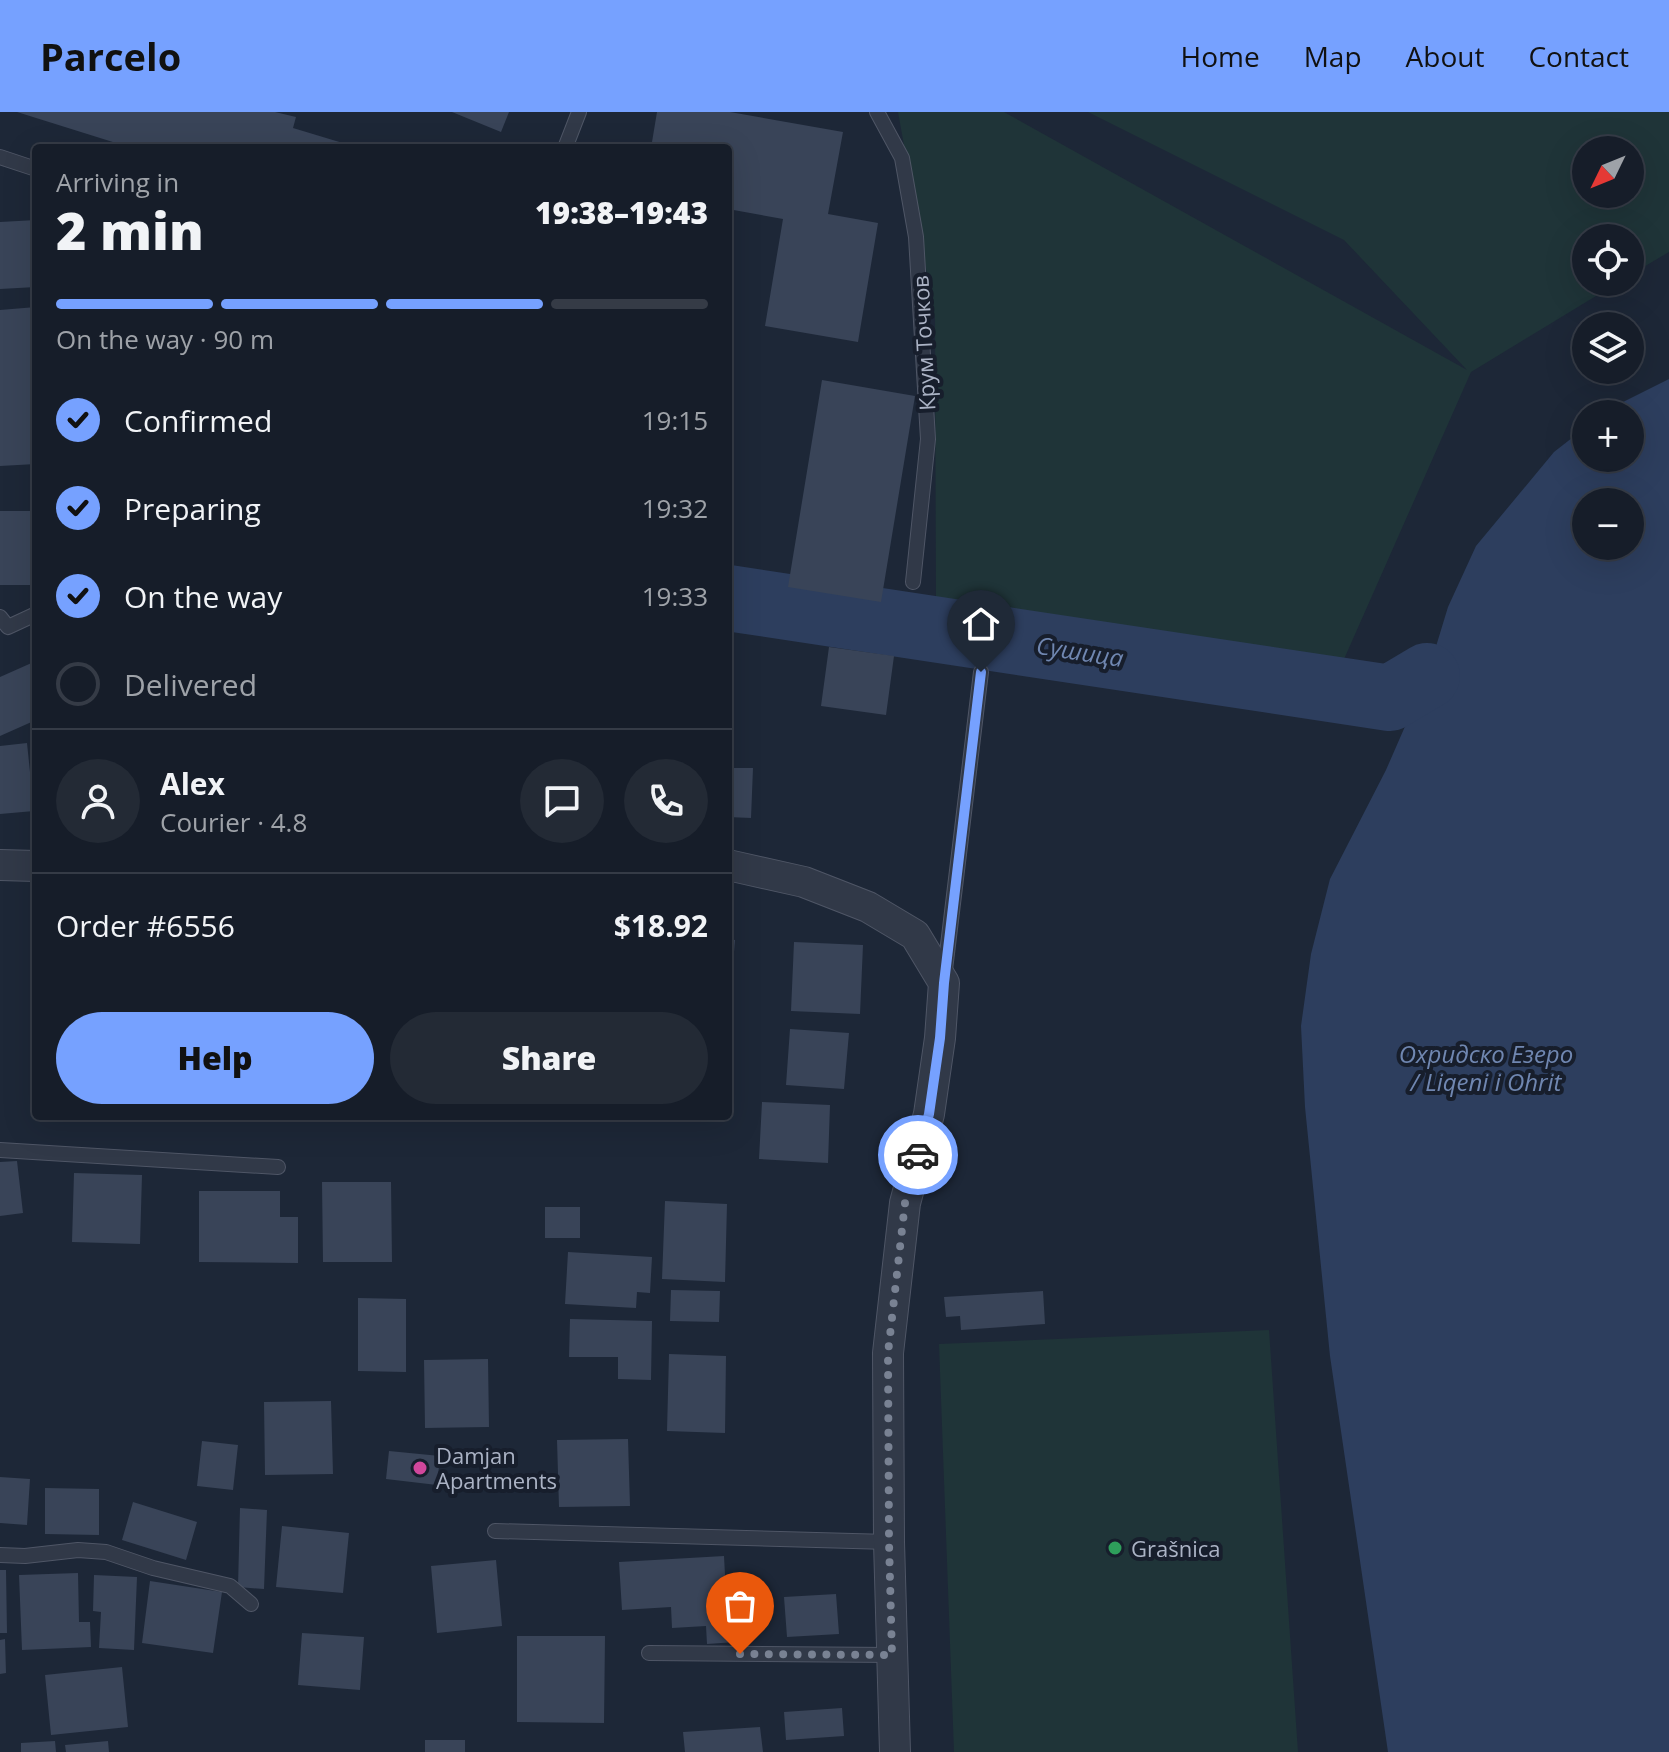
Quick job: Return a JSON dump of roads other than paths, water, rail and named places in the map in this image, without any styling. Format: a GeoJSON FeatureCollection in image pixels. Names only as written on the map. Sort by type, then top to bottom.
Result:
{"type":"FeatureCollection","features":[{"type":"Feature","properties":{"kind":"street"},"geometry":{"type":"LineString","coordinates":[[0,865],[32,866]]}},
{"type":"Feature","properties":{"kind":"street"},"geometry":{"type":"LineString","coordinates":[[732,866],[804,882],[868,907],[915,935],[944,983],[929,1114],[905,1203],[888,1353],[895,1752]]}},
{"type":"Feature","properties":{"kind":"lane"},"geometry":{"type":"LineString","coordinates":[[567,144],[579,112]]}},
{"type":"Feature","properties":{"kind":"lane","name":"Крум Точков"},"geometry":{"type":"LineString","coordinates":[[877,112],[902,158],[916,237],[924,338],[928,439],[913,582]]}},
{"type":"Feature","properties":{"kind":"lane"},"geometry":{"type":"LineString","coordinates":[[0,157],[32,168]]}},
{"type":"Feature","properties":{"kind":"lane"},"geometry":{"type":"LineString","coordinates":[[0,617],[8,627],[32,616]]}},
{"type":"Feature","properties":{"kind":"lane"},"geometry":{"type":"LineString","coordinates":[[944,983],[981,672]]}},
{"type":"Feature","properties":{"kind":"lane"},"geometry":{"type":"LineString","coordinates":[[0,1150],[278,1167]]}},
{"type":"Feature","properties":{"kind":"lane"},"geometry":{"type":"LineString","coordinates":[[495,1531],[889,1542]]}},
{"type":"Feature","properties":{"kind":"lane"},"geometry":{"type":"LineString","coordinates":[[0,1555],[25,1556],[78,1550],[106,1552],[153,1568],[230,1586],[251,1604]]}},
{"type":"Feature","properties":{"kind":"lane"},"geometry":{"type":"LineString","coordinates":[[649,1653],[892,1655]]}},
{"type":"Feature","properties":{"kind":"water","name":"Охридско Езеро / Liqeni i Ohrit"},"geometry":{"type":"Polygon","coordinates":[[[1669,379],[1669,1752],[1388,1752],[1330,1356],[1305,1107],[1301,1026],[1311,954],[1330,879],[1386,770],[1427,676],[1448,607],[1476,546],[1554,452],[1572,438],[1572,472],[1644,472],[1644,400],[1627,400],[1669,379]]]}},
{"type":"Feature","properties":{"kind":"waterway","name":"Сушица"},"geometry":{"type":"LineString","coordinates":[[732,599],[1390,698],[1427,676]]}},
{"type":"Feature","properties":{"kind":"place","name":"Damjan Apartments"},"geometry":{"type":"Point","coordinates":[420,1468]}},
{"type":"Feature","properties":{"kind":"place","name":"Grašnica"},"geometry":{"type":"Point","coordinates":[1115,1548]}}]}
